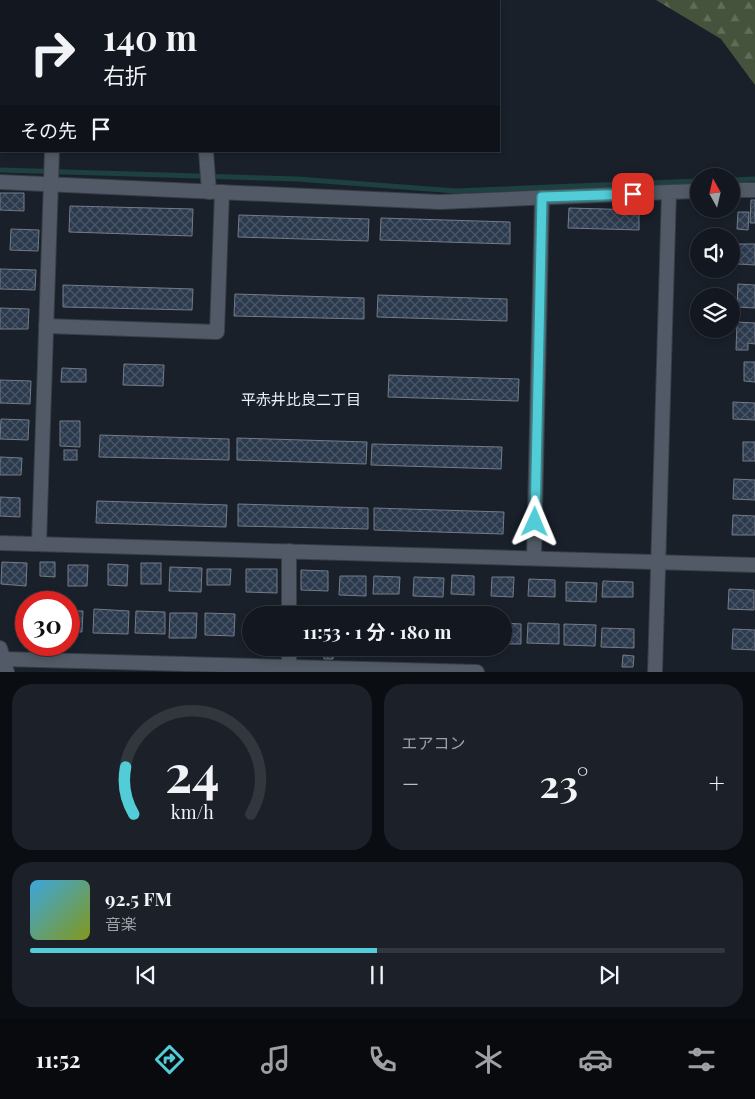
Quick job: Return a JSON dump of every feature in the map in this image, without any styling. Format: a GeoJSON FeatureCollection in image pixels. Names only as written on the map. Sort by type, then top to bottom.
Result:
{"type":"FeatureCollection","features":[{"type":"Feature","properties":{"kind":"street"},"geometry":{"type":"LineString","coordinates":[[39,544],[52,152]]}},
{"type":"Feature","properties":{"kind":"street"},"geometry":{"type":"LineString","coordinates":[[46,326],[217,332],[212,184],[206,152]]}},
{"type":"Feature","properties":{"kind":"street"},"geometry":{"type":"LineString","coordinates":[[0,182],[50,176],[212,184],[440,202],[690,191]]}},
{"type":"Feature","properties":{"kind":"street"},"geometry":{"type":"LineString","coordinates":[[740,190],[755,190]]}},
{"type":"Feature","properties":{"kind":"street"},"geometry":{"type":"LineString","coordinates":[[656,672],[669,192]]}},
{"type":"Feature","properties":{"kind":"street"},"geometry":{"type":"LineString","coordinates":[[534,558],[542,197]]}},
{"type":"Feature","properties":{"kind":"street"},"geometry":{"type":"LineString","coordinates":[[0,543],[755,565]]}},
{"type":"Feature","properties":{"kind":"street"},"geometry":{"type":"LineString","coordinates":[[289,552],[289,606]]}},
{"type":"Feature","properties":{"kind":"street"},"geometry":{"type":"LineString","coordinates":[[289,656],[289,669]]}},
{"type":"Feature","properties":{"kind":"street"},"geometry":{"type":"LineString","coordinates":[[3,660],[289,669],[477,672]]}},
{"type":"Feature","properties":{"kind":"green space"},"geometry":{"type":"Polygon","coordinates":[[[656,0],[755,0],[755,85],[721,39],[656,0]]]}},
{"type":"Feature","properties":{"kind":"building"},"geometry":{"type":"Polygon","coordinates":[[[0,193],[24,193],[24,211],[0,210],[0,193]]]}},
{"type":"Feature","properties":{"kind":"building"},"geometry":{"type":"Polygon","coordinates":[[[751,200],[755,200],[755,223],[750,223],[751,200]]]}},
{"type":"Feature","properties":{"kind":"building"},"geometry":{"type":"Polygon","coordinates":[[[70,206],[193,209],[192,236],[69,232],[70,206]]]}},
{"type":"Feature","properties":{"kind":"building"},"geometry":{"type":"Polygon","coordinates":[[[569,208],[639,210],[639,230],[568,228],[569,208]]]}},
{"type":"Feature","properties":{"kind":"building"},"geometry":{"type":"Polygon","coordinates":[[[740,212],[749,212],[748,230],[737,228],[740,212]]]}},
{"type":"Feature","properties":{"kind":"building"},"geometry":{"type":"Polygon","coordinates":[[[239,215],[369,219],[368,241],[238,237],[239,215]]]}},
{"type":"Feature","properties":{"kind":"building"},"geometry":{"type":"Polygon","coordinates":[[[381,218],[510,222],[510,244],[380,240],[381,218]]]}},
{"type":"Feature","properties":{"kind":"building"},"geometry":{"type":"Polygon","coordinates":[[[11,229],[39,230],[38,251],[10,250],[11,229]]]}},
{"type":"Feature","properties":{"kind":"building"},"geometry":{"type":"Polygon","coordinates":[[[740,244],[755,244],[755,265],[740,264],[740,244]]]}},
{"type":"Feature","properties":{"kind":"building"},"geometry":{"type":"Polygon","coordinates":[[[0,269],[36,270],[35,290],[0,289],[0,269]]]}},
{"type":"Feature","properties":{"kind":"building"},"geometry":{"type":"Polygon","coordinates":[[[738,284],[755,285],[755,308],[740,307],[740,288],[738,288],[738,284]]]}},
{"type":"Feature","properties":{"kind":"building"},"geometry":{"type":"Polygon","coordinates":[[[63,285],[193,289],[192,310],[63,307],[63,285]]]}},
{"type":"Feature","properties":{"kind":"building"},"geometry":{"type":"Polygon","coordinates":[[[235,294],[364,298],[364,319],[234,316],[235,294]]]}},
{"type":"Feature","properties":{"kind":"building"},"geometry":{"type":"Polygon","coordinates":[[[378,295],[507,299],[507,321],[377,317],[378,295]]]}},
{"type":"Feature","properties":{"kind":"building"},"geometry":{"type":"Polygon","coordinates":[[[0,308],[29,309],[28,329],[0,329],[0,308]]]}},
{"type":"Feature","properties":{"kind":"building"},"geometry":{"type":"Polygon","coordinates":[[[740,322],[755,323],[755,344],[748,343],[748,350],[736,350],[736,338],[740,338],[740,322]]]}},
{"type":"Feature","properties":{"kind":"building"},"geometry":{"type":"Polygon","coordinates":[[[744,362],[755,362],[755,382],[744,381],[744,362]]]}},
{"type":"Feature","properties":{"kind":"building"},"geometry":{"type":"Polygon","coordinates":[[[124,364],[164,365],[163,386],[123,385],[124,364]]]}},
{"type":"Feature","properties":{"kind":"building"},"geometry":{"type":"Polygon","coordinates":[[[62,368],[86,369],[86,382],[61,382],[62,368]]]}},
{"type":"Feature","properties":{"kind":"building"},"geometry":{"type":"Polygon","coordinates":[[[389,375],[519,379],[518,401],[388,397],[389,375]]]}},
{"type":"Feature","properties":{"kind":"building"},"geometry":{"type":"Polygon","coordinates":[[[0,380],[31,381],[30,404],[0,403],[0,380]]]}},
{"type":"Feature","properties":{"kind":"building"},"geometry":{"type":"Polygon","coordinates":[[[733,402],[755,403],[755,420],[733,419],[733,402]]]}},
{"type":"Feature","properties":{"kind":"building"},"geometry":{"type":"Polygon","coordinates":[[[1,419],[29,420],[28,440],[0,439],[1,419]]]}},
{"type":"Feature","properties":{"kind":"building"},"geometry":{"type":"Polygon","coordinates":[[[60,421],[80,421],[80,447],[60,446],[60,421]]]}},
{"type":"Feature","properties":{"kind":"building"},"geometry":{"type":"Polygon","coordinates":[[[100,435],[229,439],[229,460],[99,457],[100,435]]]}},
{"type":"Feature","properties":{"kind":"building"},"geometry":{"type":"Polygon","coordinates":[[[237,438],[367,442],[366,464],[237,460],[237,438]]]}},
{"type":"Feature","properties":{"kind":"building"},"geometry":{"type":"Polygon","coordinates":[[[743,442],[755,442],[755,461],[743,461],[743,442]]]}},
{"type":"Feature","properties":{"kind":"building"},"geometry":{"type":"Polygon","coordinates":[[[372,444],[502,447],[501,469],[371,465],[372,444]]]}},
{"type":"Feature","properties":{"kind":"building"},"geometry":{"type":"Polygon","coordinates":[[[64,450],[77,450],[77,460],[64,460],[64,450]]]}},
{"type":"Feature","properties":{"kind":"building"},"geometry":{"type":"Polygon","coordinates":[[[0,457],[22,458],[21,475],[0,475],[0,457]]]}},
{"type":"Feature","properties":{"kind":"building"},"geometry":{"type":"Polygon","coordinates":[[[734,479],[755,480],[755,500],[733,499],[734,479]]]}},
{"type":"Feature","properties":{"kind":"building"},"geometry":{"type":"Polygon","coordinates":[[[0,497],[20,498],[20,517],[0,516],[0,497]]]}},
{"type":"Feature","properties":{"kind":"building"},"geometry":{"type":"Polygon","coordinates":[[[97,501],[227,505],[226,527],[96,523],[97,501]]]}},
{"type":"Feature","properties":{"kind":"building"},"geometry":{"type":"Polygon","coordinates":[[[238,504],[368,508],[368,529],[238,526],[238,504]]]}},
{"type":"Feature","properties":{"kind":"building"},"geometry":{"type":"Polygon","coordinates":[[[374,508],[504,512],[503,534],[374,530],[374,508]]]}},
{"type":"Feature","properties":{"kind":"building"},"geometry":{"type":"Polygon","coordinates":[[[733,515],[755,516],[755,535],[732,535],[733,515]]]}},
{"type":"Feature","properties":{"kind":"building"},"geometry":{"type":"Polygon","coordinates":[[[2,562],[27,563],[26,586],[1,584],[2,562]]]}},
{"type":"Feature","properties":{"kind":"building"},"geometry":{"type":"Polygon","coordinates":[[[40,562],[55,562],[55,577],[40,576],[40,562]]]}},
{"type":"Feature","properties":{"kind":"building"},"geometry":{"type":"Polygon","coordinates":[[[141,563],[161,563],[161,584],[141,584],[141,563]]]}},
{"type":"Feature","properties":{"kind":"building"},"geometry":{"type":"Polygon","coordinates":[[[108,564],[128,565],[127,586],[108,585],[108,564]]]}},
{"type":"Feature","properties":{"kind":"building"},"geometry":{"type":"Polygon","coordinates":[[[68,565],[88,565],[87,586],[68,586],[68,565]]]}},
{"type":"Feature","properties":{"kind":"building"},"geometry":{"type":"Polygon","coordinates":[[[170,567],[202,568],[201,592],[169,591],[170,567]]]}},
{"type":"Feature","properties":{"kind":"building"},"geometry":{"type":"Polygon","coordinates":[[[207,569],[231,569],[230,585],[207,585],[207,569]]]}},
{"type":"Feature","properties":{"kind":"building"},"geometry":{"type":"Polygon","coordinates":[[[246,569],[277,569],[277,593],[246,592],[246,569]]]}},
{"type":"Feature","properties":{"kind":"building"},"geometry":{"type":"Polygon","coordinates":[[[301,570],[328,571],[328,591],[301,590],[301,570]]]}},
{"type":"Feature","properties":{"kind":"building"},"geometry":{"type":"Polygon","coordinates":[[[452,575],[474,576],[474,595],[451,594],[452,575]]]}},
{"type":"Feature","properties":{"kind":"building"},"geometry":{"type":"Polygon","coordinates":[[[340,576],[366,576],[366,596],[339,595],[340,576]]]}},
{"type":"Feature","properties":{"kind":"building"},"geometry":{"type":"Polygon","coordinates":[[[374,576],[400,577],[399,594],[373,594],[374,576]]]}},
{"type":"Feature","properties":{"kind":"building"},"geometry":{"type":"Polygon","coordinates":[[[414,577],[444,578],[443,597],[413,596],[414,577]]]}},
{"type":"Feature","properties":{"kind":"building"},"geometry":{"type":"Polygon","coordinates":[[[492,577],[514,577],[513,597],[491,596],[492,577]]]}},
{"type":"Feature","properties":{"kind":"building"},"geometry":{"type":"Polygon","coordinates":[[[529,579],[555,580],[555,597],[528,596],[529,579]]]}},
{"type":"Feature","properties":{"kind":"building"},"geometry":{"type":"Polygon","coordinates":[[[603,581],[633,582],[633,597],[602,597],[603,581]]]}},
{"type":"Feature","properties":{"kind":"building"},"geometry":{"type":"Polygon","coordinates":[[[566,582],[597,583],[596,602],[566,601],[566,582]]]}},
{"type":"Feature","properties":{"kind":"building"},"geometry":{"type":"Polygon","coordinates":[[[729,589],[754,590],[754,610],[728,609],[729,589]]]}},
{"type":"Feature","properties":{"kind":"building"},"geometry":{"type":"Polygon","coordinates":[[[94,609],[129,611],[128,634],[93,633],[94,609]]]}},
{"type":"Feature","properties":{"kind":"building"},"geometry":{"type":"Polygon","coordinates":[[[80,611],[83,611],[82,632],[80,632],[80,611]]]}},
{"type":"Feature","properties":{"kind":"building"},"geometry":{"type":"Polygon","coordinates":[[[136,611],[165,612],[165,634],[135,633],[136,611]]]}},
{"type":"Feature","properties":{"kind":"building"},"geometry":{"type":"Polygon","coordinates":[[[170,613],[197,613],[196,638],[169,638],[170,613]]]}},
{"type":"Feature","properties":{"kind":"building"},"geometry":{"type":"Polygon","coordinates":[[[205,613],[235,614],[234,636],[205,635],[205,613]]]}},
{"type":"Feature","properties":{"kind":"building"},"geometry":{"type":"Polygon","coordinates":[[[512,623],[521,624],[521,644],[512,644],[512,623]]]}},
{"type":"Feature","properties":{"kind":"building"},"geometry":{"type":"Polygon","coordinates":[[[528,623],[559,624],[559,644],[527,643],[528,623]]]}},
{"type":"Feature","properties":{"kind":"building"},"geometry":{"type":"Polygon","coordinates":[[[564,624],[596,625],[595,646],[564,645],[564,624]]]}},
{"type":"Feature","properties":{"kind":"building"},"geometry":{"type":"Polygon","coordinates":[[[602,628],[634,629],[634,648],[601,647],[602,628]]]}},
{"type":"Feature","properties":{"kind":"building"},"geometry":{"type":"Polygon","coordinates":[[[733,629],[755,630],[755,650],[732,649],[733,629]]]}},
{"type":"Feature","properties":{"kind":"building"},"geometry":{"type":"Polygon","coordinates":[[[623,655],[634,656],[633,667],[622,667],[623,655]]]}},
{"type":"Feature","properties":{"kind":"building"},"geometry":{"type":"Polygon","coordinates":[[[324,656],[333,656],[333,659],[324,659],[324,656]]]}},
{"type":"Feature","properties":{"kind":"waterway"},"geometry":{"type":"LineString","coordinates":[[0,170],[297,179],[456,191],[690,181]]}},
{"type":"Feature","properties":{"kind":"waterway"},"geometry":{"type":"LineString","coordinates":[[740,180],[755,179]]}},
{"type":"Feature","properties":{"kind":"district","name":"平赤井比良二丁目"},"geometry":{"type":"Point","coordinates":[301,399]}},
{"type":"Feature","properties":{"kind":"route"},"geometry":{"type":"LineString","coordinates":[[535,522],[542,197],[633,194]]}}]}
